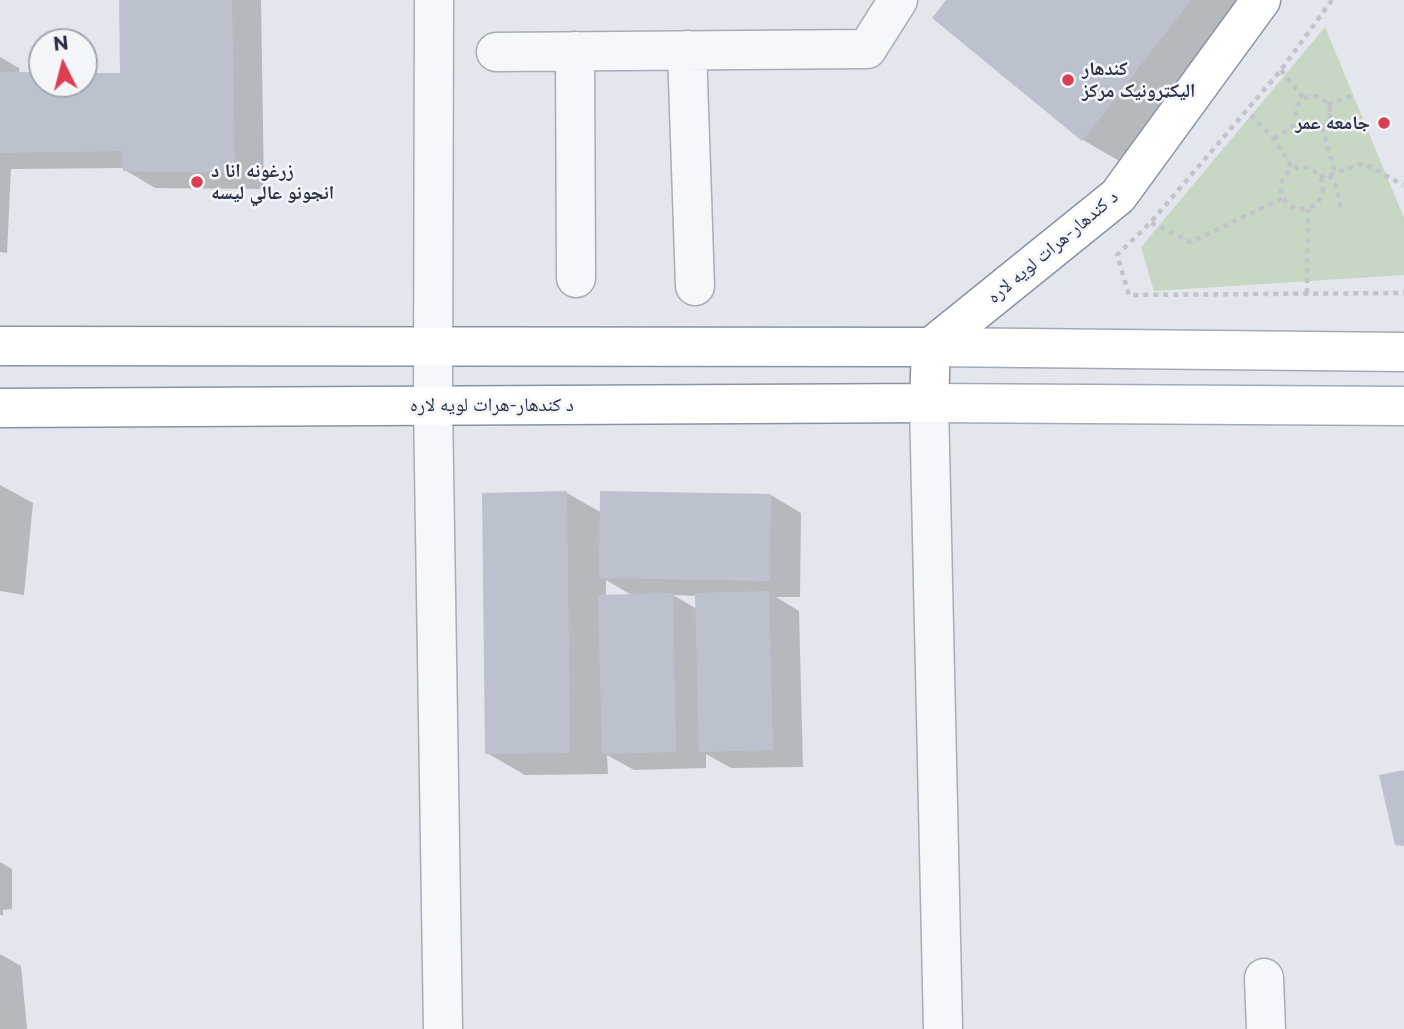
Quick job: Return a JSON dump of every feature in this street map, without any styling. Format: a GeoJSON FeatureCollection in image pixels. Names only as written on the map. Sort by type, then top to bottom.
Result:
{"type":"FeatureCollection","features":[{"type":"Feature","properties":{"kind":"main road","name":"د کندهار-هرات لويه لاره"},"geometry":{"type":"LineString","coordinates":[[931,347],[1118,196],[1261,0]]}},
{"type":"Feature","properties":{"kind":"main road"},"geometry":{"type":"LineString","coordinates":[[0,346],[931,347],[1404,352]]}},
{"type":"Feature","properties":{"kind":"main road"},"geometry":{"type":"LineString","coordinates":[[929,403],[931,347]]}},
{"type":"Feature","properties":{"kind":"main road","name":"د کندهار-هرات لويه لاره"},"geometry":{"type":"LineString","coordinates":[[0,408],[929,403],[1404,406]]}},
{"type":"Feature","properties":{"kind":"street"},"geometry":{"type":"LineString","coordinates":[[434,0],[433,406],[443,1029]]}},
{"type":"Feature","properties":{"kind":"street"},"geometry":{"type":"LineString","coordinates":[[496,52],[867,49],[898,0]]}},
{"type":"Feature","properties":{"kind":"street"},"geometry":{"type":"LineString","coordinates":[[687,50],[695,286]]}},
{"type":"Feature","properties":{"kind":"street"},"geometry":{"type":"LineString","coordinates":[[575,51],[576,278]]}},
{"type":"Feature","properties":{"kind":"street"},"geometry":{"type":"LineString","coordinates":[[929,403],[943,1029]]}},
{"type":"Feature","properties":{"kind":"street"},"geometry":{"type":"LineString","coordinates":[[1264,978],[1266,1029]]}},
{"type":"Feature","properties":{"kind":"path"},"geometry":{"type":"LineString","coordinates":[[1332,0],[1281,70],[1151,222],[1117,255],[1129,295],[1404,293]]}},
{"type":"Feature","properties":{"kind":"path"},"geometry":{"type":"LineString","coordinates":[[1281,70],[1304,99]]}},
{"type":"Feature","properties":{"kind":"path"},"geometry":{"type":"LineString","coordinates":[[1328,105],[1353,95]]}},
{"type":"Feature","properties":{"kind":"path"},"geometry":{"type":"LineString","coordinates":[[1317,97],[1328,105],[1329,118],[1322,127],[1309,130],[1299,122],[1296,114],[1304,99],[1317,97]]}},
{"type":"Feature","properties":{"kind":"path"},"geometry":{"type":"LineString","coordinates":[[1251,115],[1274,139],[1293,169]]}},
{"type":"Feature","properties":{"kind":"path"},"geometry":{"type":"LineString","coordinates":[[1274,139],[1299,122]]}},
{"type":"Feature","properties":{"kind":"path"},"geometry":{"type":"LineString","coordinates":[[1322,127],[1341,211]]}},
{"type":"Feature","properties":{"kind":"path"},"geometry":{"type":"LineString","coordinates":[[1320,177],[1363,163],[1403,185]]}},
{"type":"Feature","properties":{"kind":"path"},"geometry":{"type":"LineString","coordinates":[[1303,166],[1314,170],[1320,177],[1324,190],[1319,202],[1308,209],[1296,209],[1286,203],[1281,193],[1282,181],[1288,172],[1303,166]]}},
{"type":"Feature","properties":{"kind":"path"},"geometry":{"type":"LineString","coordinates":[[1151,222],[1191,242],[1283,198]]}},
{"type":"Feature","properties":{"kind":"path"},"geometry":{"type":"LineString","coordinates":[[1307,293],[1308,209]]}},
{"type":"Feature","properties":{"kind":"green space"},"geometry":{"type":"Polygon","coordinates":[[[1325,27],[1404,218],[1404,275],[1154,291],[1141,247],[1325,27]]]}},
{"type":"Feature","properties":{"kind":"building"},"geometry":{"type":"Polygon","coordinates":[[[119,0],[232,0],[235,173],[123,171],[122,151],[0,153],[0,72],[28,72],[28,98],[98,98],[98,73],[120,73],[119,0]]]}},
{"type":"Feature","properties":{"kind":"building","name":"کندهار الیکټرونیک مرکز"},"geometry":{"type":"Polygon","coordinates":[[[946,0],[1191,0],[1082,141],[932,18],[946,0]]]}},
{"type":"Feature","properties":{"kind":"building"},"geometry":{"type":"Polygon","coordinates":[[[567,491],[570,753],[485,754],[482,493],[567,491]]]}},
{"type":"Feature","properties":{"kind":"building"},"geometry":{"type":"Polygon","coordinates":[[[600,491],[771,494],[770,581],[599,578],[600,491]]]}},
{"type":"Feature","properties":{"kind":"building"},"geometry":{"type":"Polygon","coordinates":[[[769,591],[773,750],[699,752],[695,593],[769,591]]]}},
{"type":"Feature","properties":{"kind":"building"},"geometry":{"type":"Polygon","coordinates":[[[673,593],[676,752],[602,754],[598,595],[673,593]]]}},
{"type":"Feature","properties":{"kind":"building"},"geometry":{"type":"Polygon","coordinates":[[[1404,770],[1404,846],[1395,845],[1379,775],[1404,770]]]}},
{"type":"Feature","properties":{"kind":"place","name":"کندهار الیکټرونیک مرکز"},"geometry":{"type":"Point","coordinates":[1068,80]}},
{"type":"Feature","properties":{"kind":"place","name":"جامعه عمر"},"geometry":{"type":"Point","coordinates":[1384,123]}},
{"type":"Feature","properties":{"kind":"place","name":"زرغونه انا د انجونو عالي لیسه"},"geometry":{"type":"Point","coordinates":[197,182]}}]}
